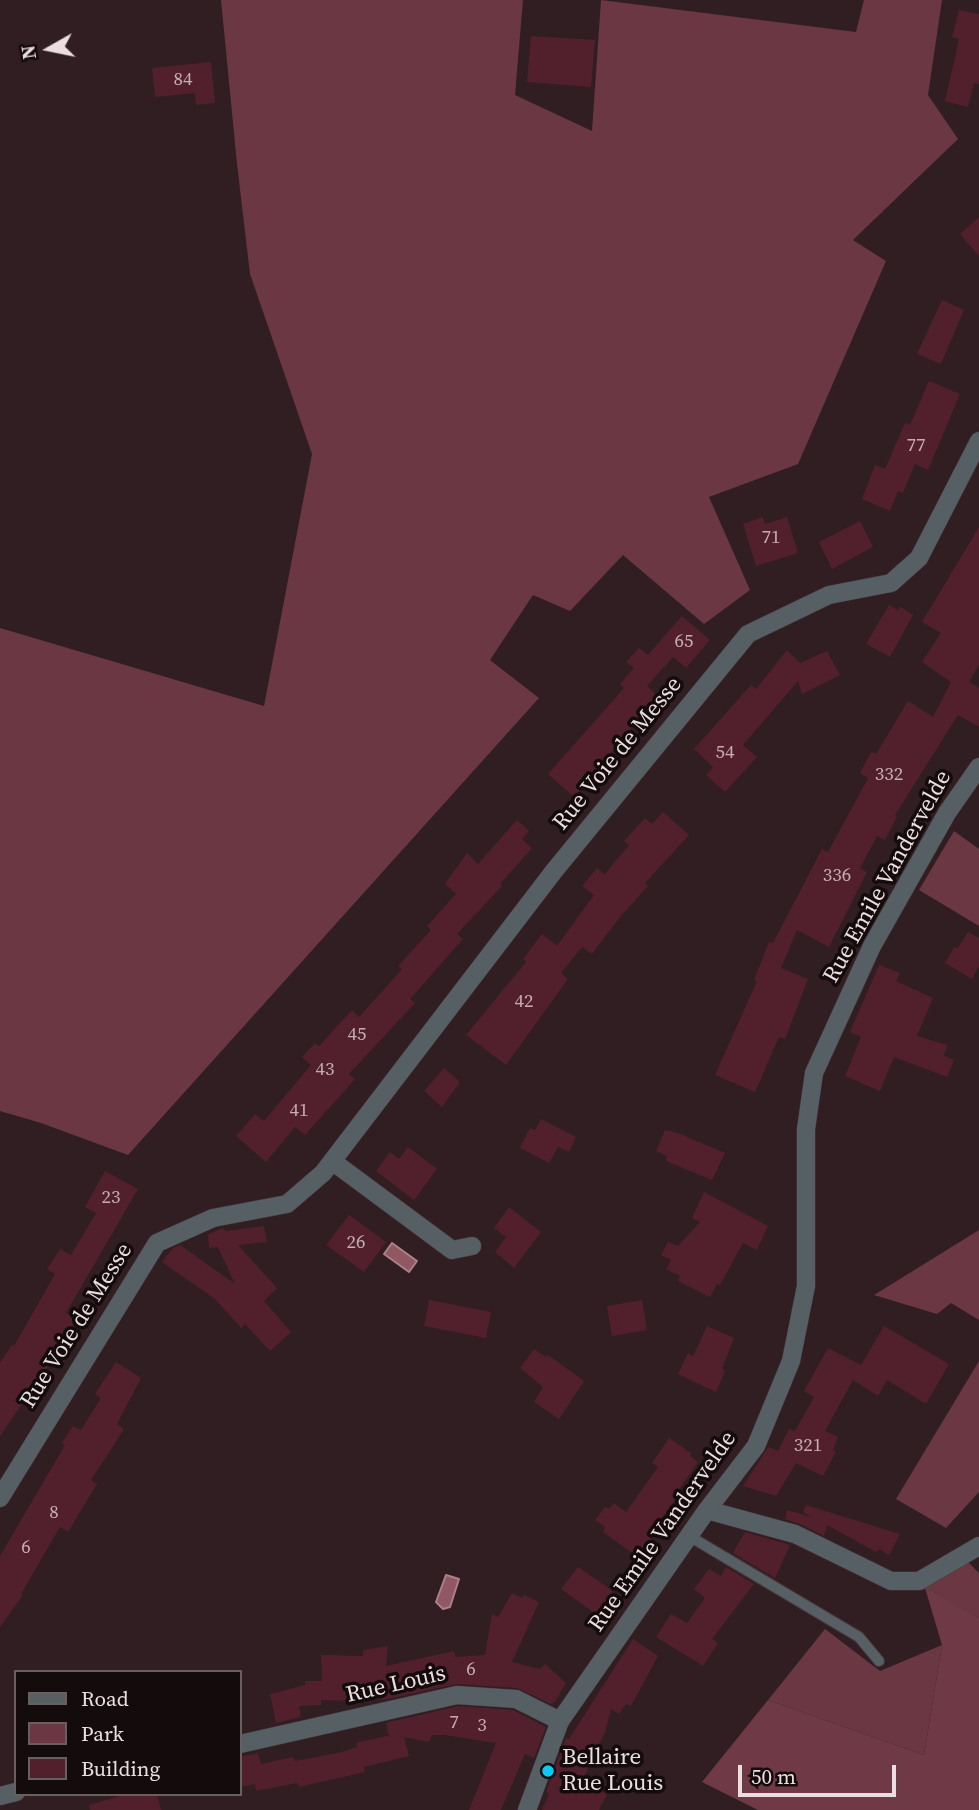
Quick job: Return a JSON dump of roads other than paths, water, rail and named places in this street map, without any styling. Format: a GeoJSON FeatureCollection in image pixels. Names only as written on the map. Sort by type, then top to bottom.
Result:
{"type":"FeatureCollection","features":[{"type":"Feature","properties":{"kind":"street","name":"Rue Voie de Messe"},"geometry":{"type":"LineString","coordinates":[[0,1498],[157,1243],[213,1218],[287,1204],[323,1173],[554,871],[748,634],[829,595],[891,583],[919,558],[979,442]]}},
{"type":"Feature","properties":{"kind":"street","name":"Rue Emile Vandervelde"},"geometry":{"type":"LineString","coordinates":[[527,1810],[560,1721],[689,1536],[756,1446],[791,1361],[806,1286],[806,1129],[814,1073],[872,946],[947,813],[979,768]]}},
{"type":"Feature","properties":{"kind":"street"},"geometry":{"type":"LineString","coordinates":[[332,1161],[452,1250],[472,1246]]}},
{"type":"Feature","properties":{"kind":"street"},"geometry":{"type":"LineString","coordinates":[[708,1510],[795,1534],[891,1581],[919,1581],[979,1546]]}},
{"type":"Feature","properties":{"kind":"street","name":"Rue Louis"},"geometry":{"type":"LineString","coordinates":[[242,1744],[457,1695],[516,1699],[560,1721]]}},
{"type":"Feature","properties":{"kind":"lane"},"geometry":{"type":"LineString","coordinates":[[689,1536],[859,1637],[879,1661]]}},
{"type":"Feature","properties":{"kind":"place","name":"Bellaire Rue Louis"},"geometry":{"type":"Point","coordinates":[548,1771]}}]}
